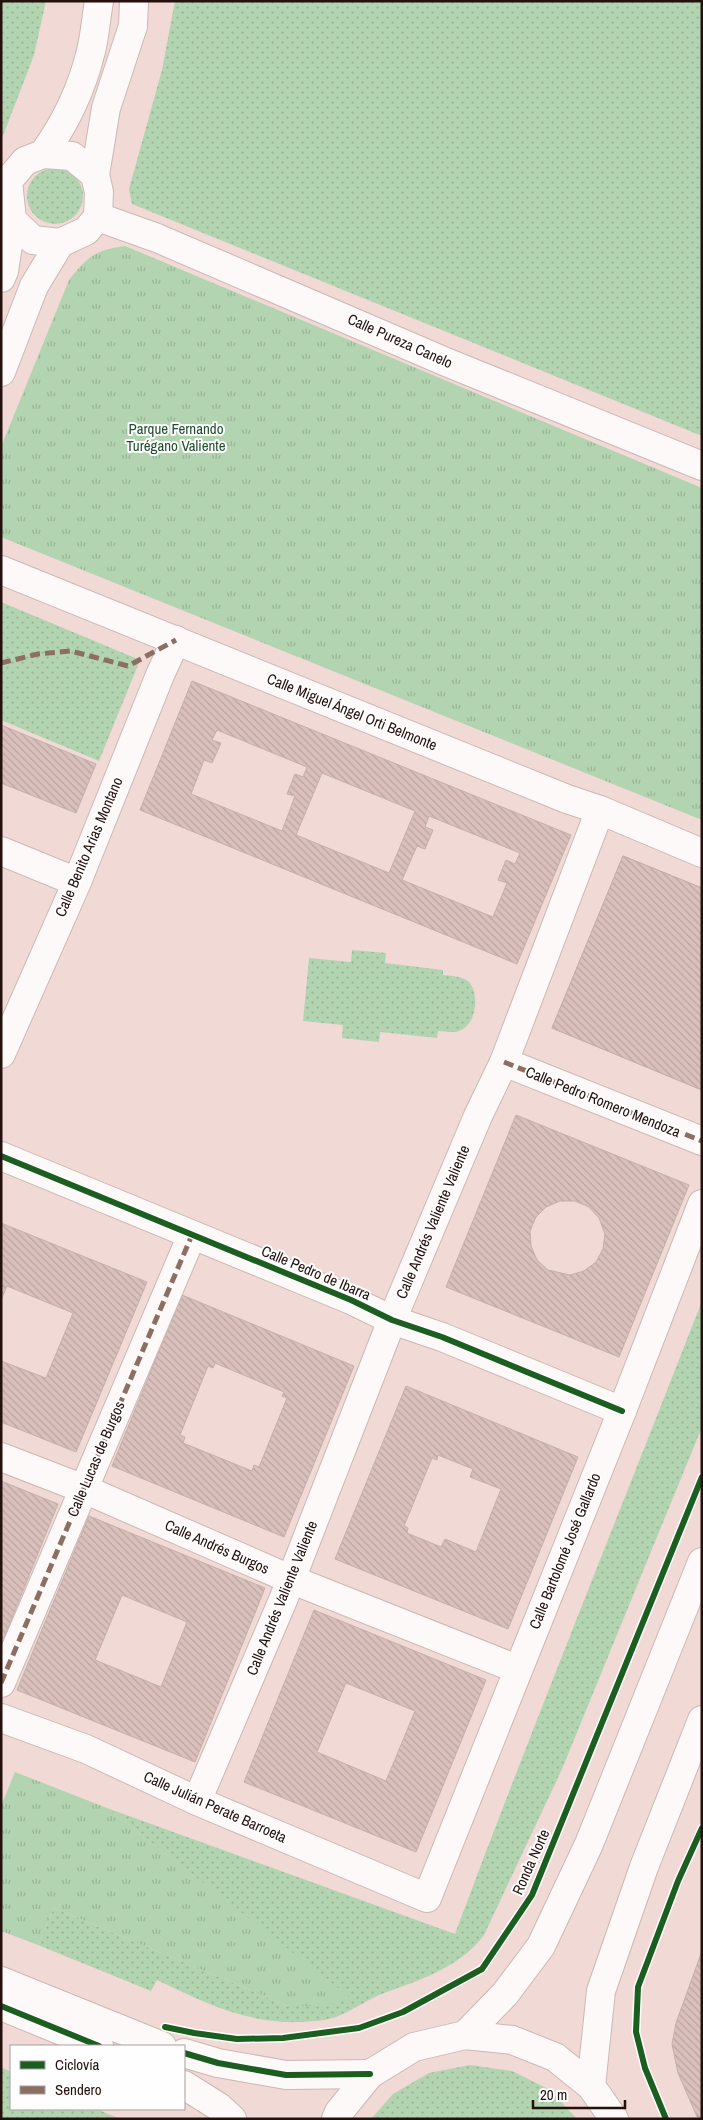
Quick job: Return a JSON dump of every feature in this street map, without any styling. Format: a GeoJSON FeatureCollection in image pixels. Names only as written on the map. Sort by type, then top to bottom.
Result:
{"type":"FeatureCollection","features":[{"type":"Feature","properties":{"kind":"main road"},"geometry":{"type":"LineString","coordinates":[[43,154],[60,130],[76,96],[91,52],[99,1]]}},
{"type":"Feature","properties":{"kind":"main road"},"geometry":{"type":"LineString","coordinates":[[12,220],[33,240],[60,244],[86,231],[98,217],[99,192],[95,175],[106,108],[133,26],[134,1]]}},
{"type":"Feature","properties":{"kind":"main road"},"geometry":{"type":"LineString","coordinates":[[1,278],[4,271],[12,220],[5,180],[25,161],[43,154],[72,156],[95,175]]}},
{"type":"Feature","properties":{"kind":"main road","name":"Calle Pureza Canelo"},"geometry":{"type":"LineString","coordinates":[[98,217],[157,238],[446,362],[702,466]]}},
{"type":"Feature","properties":{"kind":"main road"},"geometry":{"type":"LineString","coordinates":[[1,372],[34,286],[60,244]]}},
{"type":"Feature","properties":{"kind":"main road","name":"Calle Miguel Ángel Orti Belmonte"},"geometry":{"type":"LineString","coordinates":[[1,570],[558,795],[600,810],[702,853]]}},
{"type":"Feature","properties":{"kind":"main road","name":"Calle Benito Arias Montano"},"geometry":{"type":"LineString","coordinates":[[1,1054],[77,882],[160,675],[176,640]]}},
{"type":"Feature","properties":{"kind":"main road","name":"Calle Andrés Valiente Valiente"},"geometry":{"type":"LineString","coordinates":[[197,1801],[283,1600],[392,1320],[478,1116],[504,1062],[600,810]]}},
{"type":"Feature","properties":{"kind":"main road"},"geometry":{"type":"LineString","coordinates":[[1,851],[77,882]]}},
{"type":"Feature","properties":{"kind":"main road","name":"Calle Pedro Romero Mendoza"},"geometry":{"type":"LineString","coordinates":[[504,1062],[702,1141]]}},
{"type":"Feature","properties":{"kind":"main road","name":"Calle Pedro de Ibarra"},"geometry":{"type":"LineString","coordinates":[[1,1156],[351,1300],[392,1320],[442,1337],[622,1411]]}},
{"type":"Feature","properties":{"kind":"main road","name":"Calle Bartolomé José Gallardo"},"geometry":{"type":"LineString","coordinates":[[427,1898],[517,1669],[622,1411],[702,1204]]}},
{"type":"Feature","properties":{"kind":"main road","name":"Calle Lucas de Burgos"},"geometry":{"type":"LineString","coordinates":[[1,1683],[192,1235]]}},
{"type":"Feature","properties":{"kind":"main road","name":"Calle Andrés Burgos"},"geometry":{"type":"LineString","coordinates":[[1,1457],[84,1489],[290,1579],[517,1669]]}},
{"type":"Feature","properties":{"kind":"main road"},"geometry":{"type":"LineString","coordinates":[[465,2035],[505,1994],[541,1946],[589,1844],[702,1562]]}},
{"type":"Feature","properties":{"kind":"main road","name":"Calle Julián Perate Barroeta"},"geometry":{"type":"LineString","coordinates":[[1,1718],[86,1749],[197,1801],[427,1898]]}},
{"type":"Feature","properties":{"kind":"main road"},"geometry":{"type":"LineString","coordinates":[[591,2086],[601,1991],[644,1867],[702,1720]]}},
{"type":"Feature","properties":{"kind":"main road"},"geometry":{"type":"LineString","coordinates":[[1,1981],[160,2045]]}},
{"type":"Feature","properties":{"kind":"main road"},"geometry":{"type":"LineString","coordinates":[[1,2006],[97,2045]]}},
{"type":"Feature","properties":{"kind":"main road"},"geometry":{"type":"LineString","coordinates":[[336,2119],[339,2112],[370,2074],[414,2047],[465,2035],[512,2040],[555,2058],[591,2086],[614,2119]]}},
{"type":"Feature","properties":{"kind":"main road"},"geometry":{"type":"LineString","coordinates":[[185,2053],[218,2063],[286,2075],[370,2074]]}},
{"type":"Feature","properties":{"kind":"main road"},"geometry":{"type":"LineString","coordinates":[[185,2086],[219,2107],[232,2119]]}},
{"type":"Feature","properties":{"kind":"green space"},"geometry":{"type":"Polygon","coordinates":[[[1,1],[46,1],[34,55],[1,141],[1,1]]]}},
{"type":"Feature","properties":{"kind":"green space"},"geometry":{"type":"Polygon","coordinates":[[[175,1],[702,1],[702,436],[132,204],[129,189],[162,70],[175,1]]]}},
{"type":"Feature","properties":{"kind":"green space"},"geometry":{"type":"Polygon","coordinates":[[[55,168],[66,170],[75,176],[81,185],[83,196],[81,207],[75,216],[66,222],[55,224],[44,222],[35,216],[29,207],[27,196],[29,185],[35,176],[44,170],[55,168]]]}},
{"type":"Feature","properties":{"kind":"green space","name":"Parque Fernando Turégano Valiente"},"geometry":{"type":"Polygon","coordinates":[[[125,246],[702,488],[702,820],[1,537],[1,447],[69,280],[92,256],[99,252],[125,246]]]}},
{"type":"Feature","properties":{"kind":"green space"},"geometry":{"type":"Polygon","coordinates":[[[1,602],[140,660],[99,761],[1,720],[1,602]]]}},
{"type":"Feature","properties":{"kind":"green space"},"geometry":{"type":"Polygon","coordinates":[[[352,950],[386,953],[385,963],[443,970],[443,975],[466,980],[472,987],[475,1001],[475,1008],[470,1022],[466,1027],[458,1031],[438,1031],[437,1038],[380,1032],[379,1042],[342,1038],[343,1025],[303,1021],[309,958],[351,962],[352,950]]]}},
{"type":"Feature","properties":{"kind":"green space"},"geometry":{"type":"Polygon","coordinates":[[[702,1301],[702,1427],[562,1769],[484,1935],[475,1946],[453,1963],[440,1970],[380,1995],[336,2017],[319,2021],[282,2022],[244,2016],[192,1997],[157,1980],[151,1991],[38,1945],[54,1908],[288,2006],[350,1998],[107,1808],[455,1934],[546,1696],[702,1301]]]}},
{"type":"Feature","properties":{"kind":"green space"},"geometry":{"type":"Polygon","coordinates":[[[15,1772],[107,1808],[351,1998],[324,2006],[288,2006],[54,1908],[38,1945],[1,1931],[1,1806],[15,1772]]]}},
{"type":"Feature","properties":{"kind":"green space"},"geometry":{"type":"Polygon","coordinates":[[[470,2065],[512,2071],[550,2090],[577,2119],[371,2119],[393,2094],[429,2073],[470,2065]]]}},
{"type":"Feature","properties":{"kind":"green space"},"geometry":{"type":"Polygon","coordinates":[[[1,2067],[10,2072],[10,2110],[99,2110],[120,2119],[1,2119],[1,2067]]]}},
{"type":"Feature","properties":{"kind":"building"},"geometry":{"type":"Polygon","coordinates":[[[192,681],[571,835],[517,964],[140,810],[192,681]],[[217,730],[212,740],[221,743],[212,763],[204,760],[191,794],[282,831],[295,796],[287,794],[295,774],[303,777],[307,767],[217,730]],[[322,773],[296,835],[389,873],[415,811],[322,773]],[[429,816],[425,827],[433,830],[425,849],[417,846],[402,880],[493,917],[507,883],[498,880],[506,860],[515,864],[520,853],[429,816]]]}},
{"type":"Feature","properties":{"kind":"building"},"geometry":{"type":"Polygon","coordinates":[[[1,725],[96,764],[76,813],[1,783],[1,725]]]}},
{"type":"Feature","properties":{"kind":"building"},"geometry":{"type":"Polygon","coordinates":[[[623,856],[702,888],[702,943],[655,924],[653,929],[648,927],[620,997],[625,998],[623,1004],[692,1032],[695,1027],[699,1029],[702,1021],[702,1090],[552,1028],[623,856]]]}},
{"type":"Feature","properties":{"kind":"building"},"geometry":{"type":"Polygon","coordinates":[[[623,856],[702,888],[702,1090],[552,1028],[623,856]]]}},
{"type":"Feature","properties":{"kind":"building"},"geometry":{"type":"Polygon","coordinates":[[[516,1115],[689,1185],[619,1357],[446,1287],[516,1115]],[[560,1201],[546,1207],[536,1217],[530,1231],[531,1246],[537,1260],[548,1270],[570,1275],[584,1271],[596,1262],[603,1249],[605,1234],[599,1218],[589,1207],[575,1201],[560,1201]]]}},
{"type":"Feature","properties":{"kind":"building"},"geometry":{"type":"Polygon","coordinates":[[[1,1223],[147,1282],[76,1452],[1,1422],[1,1361],[46,1378],[73,1313],[7,1286],[1,1300],[1,1223]]]}},
{"type":"Feature","properties":{"kind":"building"},"geometry":{"type":"Polygon","coordinates":[[[182,1295],[354,1366],[284,1537],[112,1466],[182,1295]],[[215,1363],[213,1368],[208,1366],[180,1435],[185,1437],[183,1443],[252,1471],[254,1465],[259,1467],[287,1398],[282,1396],[284,1392],[215,1363]]]}},
{"type":"Feature","properties":{"kind":"building"},"geometry":{"type":"Polygon","coordinates":[[[406,1386],[578,1457],[508,1629],[335,1559],[406,1386]],[[438,1455],[437,1460],[432,1458],[404,1526],[408,1528],[407,1533],[441,1547],[445,1539],[476,1552],[501,1489],[470,1477],[473,1469],[438,1455]]]}},
{"type":"Feature","properties":{"kind":"building"},"geometry":{"type":"Polygon","coordinates":[[[1,1481],[58,1504],[1,1645],[1,1481]]]}},
{"type":"Feature","properties":{"kind":"building"},"geometry":{"type":"Polygon","coordinates":[[[89,1516],[265,1588],[195,1762],[17,1690],[89,1516]],[[122,1595],[95,1660],[161,1687],[187,1622],[122,1595]]]}},
{"type":"Feature","properties":{"kind":"building"},"geometry":{"type":"Polygon","coordinates":[[[314,1610],[486,1680],[416,1852],[244,1782],[314,1610]],[[346,1683],[317,1752],[386,1781],[415,1711],[346,1683]]]}},
{"type":"Feature","properties":{"kind":"building"},"geometry":{"type":"Polygon","coordinates":[[[702,1951],[702,2119],[698,2119],[678,2073],[672,2044],[676,2023],[702,1951]]]}},
{"type":"Feature","properties":{"kind":"marked path"},"geometry":{"type":"LineString","coordinates":[[1,663],[38,654],[71,651],[128,666],[176,640]]}},
{"type":"Feature","properties":{"kind":"marked path"},"geometry":{"type":"LineString","coordinates":[[504,1062],[702,1141]]}},
{"type":"Feature","properties":{"kind":"marked path"},"geometry":{"type":"LineString","coordinates":[[1,1683],[192,1235]]}},
{"type":"Feature","properties":{"kind":"cycle path"},"geometry":{"type":"LineString","coordinates":[[1,1156],[351,1300],[392,1320],[442,1337],[622,1411]]}},
{"type":"Feature","properties":{"kind":"cycle path","name":"Ronda Norte"},"geometry":{"type":"LineString","coordinates":[[165,2027],[237,2039],[283,2038],[359,2028],[403,2012],[482,1969],[532,1895],[702,1477]]}},
{"type":"Feature","properties":{"kind":"cycle path"},"geometry":{"type":"LineString","coordinates":[[666,2119],[645,2068],[636,2032],[638,1987],[678,1881],[702,1828]]}},
{"type":"Feature","properties":{"kind":"cycle path"},"geometry":{"type":"LineString","coordinates":[[1,2006],[97,2045]]}},
{"type":"Feature","properties":{"kind":"cycle path"},"geometry":{"type":"LineString","coordinates":[[185,2053],[218,2063],[286,2075],[370,2074]]}}]}
